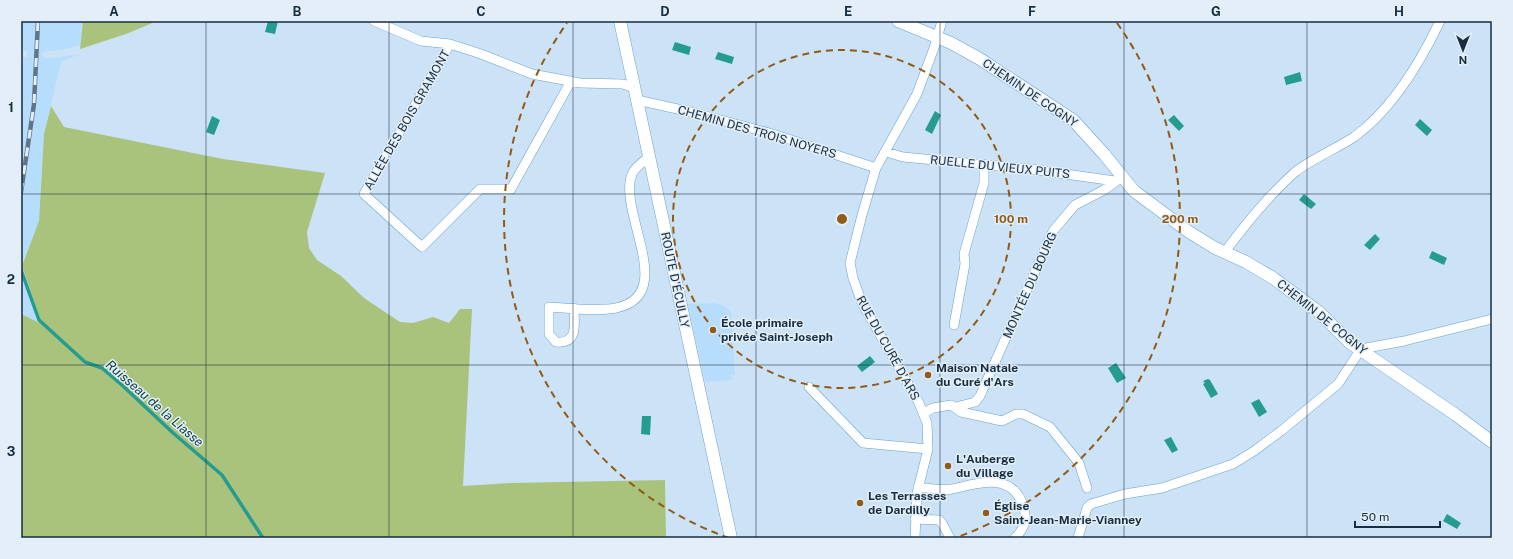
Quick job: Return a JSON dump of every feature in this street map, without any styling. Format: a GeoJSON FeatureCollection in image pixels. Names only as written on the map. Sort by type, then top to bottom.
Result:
{"type":"FeatureCollection","features":[{"type":"Feature","properties":{"kind":"street"},"geometry":{"type":"LineString","coordinates":[[374,21],[421,40],[450,44],[481,54],[532,74],[571,82],[623,84],[634,88]]}},
{"type":"Feature","properties":{"kind":"street","name":"ROUTE D'ÉCULLY"},"geometry":{"type":"LineString","coordinates":[[620,21],[731,538]]}},
{"type":"Feature","properties":{"kind":"street","name":"CHEMIN DE COGNY"},"geometry":{"type":"LineString","coordinates":[[898,21],[927,34],[937,36],[980,59],[1073,120],[1118,179],[1189,232],[1224,253],[1246,262],[1272,278],[1318,312],[1349,342],[1456,415],[1492,442]]}},
{"type":"Feature","properties":{"kind":"street","name":"RUE DU CURÉ D'ARS"},"geometry":{"type":"LineString","coordinates":[[915,538],[918,487],[928,449],[929,439],[924,413],[862,303],[853,278],[850,263],[852,251],[876,168],[917,94],[942,21]]}},
{"type":"Feature","properties":{"kind":"street"},"geometry":{"type":"LineString","coordinates":[[1224,253],[1245,225],[1295,172],[1356,136],[1387,106],[1412,72],[1440,21]]}},
{"type":"Feature","properties":{"kind":"street","name":"ALLÉE DES BOIS GRAMONT"},"geometry":{"type":"LineString","coordinates":[[450,44],[364,194],[422,246],[480,189],[511,189],[571,82]]}},
{"type":"Feature","properties":{"kind":"street","name":"CHEMIN DES TROIS NOYERS"},"geometry":{"type":"LineString","coordinates":[[637,100],[691,112],[773,134],[876,168]]}},
{"type":"Feature","properties":{"kind":"street","name":"RUELLE DU VIEUX PUITS"},"geometry":{"type":"LineString","coordinates":[[886,152],[903,157],[984,164],[1118,179]]}},
{"type":"Feature","properties":{"kind":"street"},"geometry":{"type":"LineString","coordinates":[[574,308],[615,308],[637,298],[642,292],[645,280],[644,262],[630,203],[630,184],[633,172],[649,157]]}},
{"type":"Feature","properties":{"kind":"street"},"geometry":{"type":"LineString","coordinates":[[954,325],[965,264],[964,254],[984,183],[984,164]]}},
{"type":"Feature","properties":{"kind":"street","name":"MONTÉE DU BOURG"},"geometry":{"type":"LineString","coordinates":[[956,407],[975,402],[980,396],[1053,231],[1075,205],[1104,190],[1118,179]]}},
{"type":"Feature","properties":{"kind":"street"},"geometry":{"type":"LineString","coordinates":[[1078,538],[1087,508],[1091,504],[1125,494],[1169,486],[1233,464],[1254,451],[1281,431],[1338,384],[1361,349],[1492,319]]}},
{"type":"Feature","properties":{"kind":"street"},"geometry":{"type":"LineString","coordinates":[[809,387],[863,443],[928,449]]}},
{"type":"Feature","properties":{"kind":"street"},"geometry":{"type":"LineString","coordinates":[[924,413],[940,406],[950,405],[956,407],[961,412],[1002,421],[1016,414],[1023,414],[1050,427],[1079,462],[1087,488]]}},
{"type":"Feature","properties":{"kind":"street"},"geometry":{"type":"LineString","coordinates":[[918,487],[950,489],[964,484],[1000,483],[1010,487],[1021,501],[1026,517],[1025,526],[1015,538]]}},
{"type":"Feature","properties":{"kind":"street"},"geometry":{"type":"LineString","coordinates":[[915,519],[939,520],[950,538]]}},
{"type":"Feature","properties":{"kind":"shaded area"},"geometry":{"type":"Polygon","coordinates":[[[21,21],[83,21],[80,45],[62,50],[42,52],[42,57],[54,58],[80,54],[61,62],[44,134],[39,221],[22,266],[42,325],[21,320],[21,57],[27,57],[27,51],[21,50],[21,21]]]}},
{"type":"Feature","properties":{"kind":"shaded area"},"geometry":{"type":"Polygon","coordinates":[[[83,21],[157,21],[126,34],[80,49],[83,21]]]}},
{"type":"Feature","properties":{"kind":"shaded area"},"geometry":{"type":"Polygon","coordinates":[[[268,21],[278,21],[275,34],[265,32],[268,21]]]}},
{"type":"Feature","properties":{"kind":"shaded area"},"geometry":{"type":"Polygon","coordinates":[[[675,42],[691,47],[689,55],[672,50],[675,42]]]}},
{"type":"Feature","properties":{"kind":"shaded area"},"geometry":{"type":"Polygon","coordinates":[[[718,52],[734,57],[732,64],[715,59],[718,52]]]}},
{"type":"Feature","properties":{"kind":"shaded area"},"geometry":{"type":"Polygon","coordinates":[[[1300,72],[1302,81],[1286,85],[1284,77],[1300,72]]]}},
{"type":"Feature","properties":{"kind":"shaded area"},"geometry":{"type":"Polygon","coordinates":[[[51,106],[64,127],[223,159],[325,173],[307,232],[309,248],[317,260],[341,276],[364,298],[400,322],[413,323],[433,317],[449,323],[460,309],[472,309],[463,486],[511,483],[665,480],[666,538],[21,538],[21,320],[23,315],[42,324],[22,266],[39,221],[44,134],[51,106]]]}},
{"type":"Feature","properties":{"kind":"shaded area"},"geometry":{"type":"Polygon","coordinates":[[[935,111],[941,115],[932,134],[925,130],[935,111]]]}},
{"type":"Feature","properties":{"kind":"shaded area"},"geometry":{"type":"Polygon","coordinates":[[[1174,115],[1184,126],[1179,131],[1168,120],[1174,115]]]}},
{"type":"Feature","properties":{"kind":"shaded area"},"geometry":{"type":"Polygon","coordinates":[[[212,116],[220,120],[214,135],[206,132],[212,116]]]}},
{"type":"Feature","properties":{"kind":"shaded area"},"geometry":{"type":"Polygon","coordinates":[[[1420,119],[1432,130],[1427,136],[1415,125],[1420,119]]]}},
{"type":"Feature","properties":{"kind":"shaded area"},"geometry":{"type":"Polygon","coordinates":[[[1304,194],[1316,204],[1311,209],[1299,200],[1304,194]]]}},
{"type":"Feature","properties":{"kind":"shaded area"},"geometry":{"type":"Polygon","coordinates":[[[1375,234],[1380,239],[1370,250],[1364,245],[1375,234]]]}},
{"type":"Feature","properties":{"kind":"shaded area"},"geometry":{"type":"Polygon","coordinates":[[[1432,251],[1447,258],[1444,265],[1429,258],[1432,251]]]}},
{"type":"Feature","properties":{"kind":"shaded area","name":"École primaire privée Saint-Joseph"},"geometry":{"type":"Polygon","coordinates":[[[714,303],[722,305],[731,311],[735,375],[731,375],[732,380],[705,382],[688,304],[714,303]]]}},
{"type":"Feature","properties":{"kind":"shaded area"},"geometry":{"type":"Polygon","coordinates":[[[870,356],[875,362],[862,372],[857,366],[870,356]]]}},
{"type":"Feature","properties":{"kind":"shaded area"},"geometry":{"type":"Polygon","coordinates":[[[1116,363],[1126,378],[1117,383],[1108,368],[1116,363]]]}},
{"type":"Feature","properties":{"kind":"shaded area"},"geometry":{"type":"Polygon","coordinates":[[[1208,379],[1218,394],[1211,398],[1203,384],[1205,383],[1203,381],[1208,379]]]}},
{"type":"Feature","properties":{"kind":"shaded area"},"geometry":{"type":"Polygon","coordinates":[[[1259,399],[1267,412],[1259,417],[1251,403],[1259,399]]]}},
{"type":"Feature","properties":{"kind":"shaded area"},"geometry":{"type":"Polygon","coordinates":[[[642,416],[651,416],[650,435],[641,434],[642,416]]]}},
{"type":"Feature","properties":{"kind":"shaded area"},"geometry":{"type":"Polygon","coordinates":[[[1171,437],[1178,450],[1172,453],[1164,440],[1171,437]]]}},
{"type":"Feature","properties":{"kind":"shaded area"},"geometry":{"type":"Polygon","coordinates":[[[1447,514],[1461,523],[1457,529],[1443,521],[1447,514]]]}},
{"type":"Feature","properties":{"kind":"waterway","name":"Ruisseau de la Liasse"},"geometry":{"type":"LineString","coordinates":[[21,270],[39,320],[85,362],[102,368],[222,475],[263,538]]}},
{"type":"Feature","properties":{"kind":"railway"},"geometry":{"type":"LineString","coordinates":[[21,192],[34,104],[38,21]]}},
{"type":"Feature","properties":{"kind":"place","name":"École primaire privée Saint-Joseph"},"geometry":{"type":"Point","coordinates":[713,330]}},
{"type":"Feature","properties":{"kind":"place","name":"Maison Natale du Curé d'Ars"},"geometry":{"type":"Point","coordinates":[928,375]}},
{"type":"Feature","properties":{"kind":"place","name":"L'Auberge du Village"},"geometry":{"type":"Point","coordinates":[948,466]}},
{"type":"Feature","properties":{"kind":"place","name":"Les Terrasses de Dardilly"},"geometry":{"type":"Point","coordinates":[860,503]}},
{"type":"Feature","properties":{"kind":"place","name":"Église Saint-Jean-Marie-Vianney"},"geometry":{"type":"Point","coordinates":[986,513]}}]}
